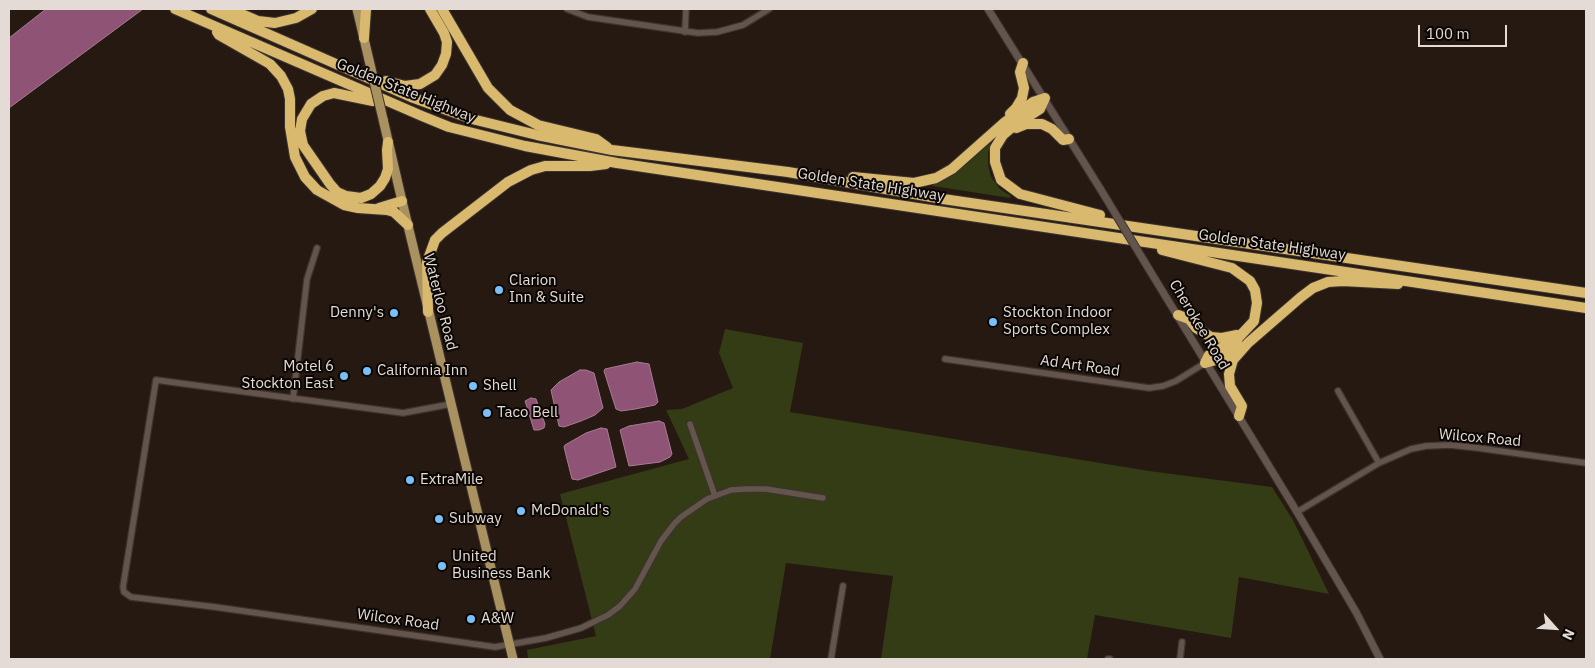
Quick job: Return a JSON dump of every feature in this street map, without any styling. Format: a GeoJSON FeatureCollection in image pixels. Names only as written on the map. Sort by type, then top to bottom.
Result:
{"type":"FeatureCollection","features":[{"type":"Feature","properties":{"kind":"highway","name":"Golden State Highway"},"geometry":{"type":"LineString","coordinates":[[175,9],[405,110],[449,127],[525,146],[617,163],[1586,308]]}},
{"type":"Feature","properties":{"kind":"highway"},"geometry":{"type":"LineString","coordinates":[[215,11],[235,11],[258,21],[275,23],[296,18],[312,9]]}},
{"type":"Feature","properties":{"kind":"highway"},"geometry":{"type":"LineString","coordinates":[[364,38],[366,9]]}},
{"type":"Feature","properties":{"kind":"highway"},"geometry":{"type":"LineString","coordinates":[[358,73],[411,86],[426,82],[435,75],[445,60],[447,46],[444,33],[430,9]]}},
{"type":"Feature","properties":{"kind":"highway"},"geometry":{"type":"LineString","coordinates":[[442,9],[488,88],[510,110],[538,125],[596,139],[612,150]]}},
{"type":"Feature","properties":{"kind":"highway","name":"Golden State Highway"},"geometry":{"type":"LineString","coordinates":[[215,11],[411,97],[472,119],[537,135],[612,150],[788,172],[943,198],[1586,293]]}},
{"type":"Feature","properties":{"kind":"highway"},"geometry":{"type":"LineString","coordinates":[[212,25],[220,35],[270,64],[281,76],[288,89],[290,99],[292,146],[295,157],[305,177],[317,190],[336,201],[351,206],[394,212],[408,225]]}},
{"type":"Feature","properties":{"kind":"highway"},"geometry":{"type":"LineString","coordinates":[[1023,63],[1020,72],[1024,88],[1022,98],[1008,117],[1008,125],[996,148],[995,162],[1001,180],[1020,194],[1103,216],[1121,224]]}},
{"type":"Feature","properties":{"kind":"highway"},"geometry":{"type":"LineString","coordinates":[[388,142],[388,169],[385,178],[380,186],[370,194],[362,198],[353,198],[337,192],[303,145],[300,131],[302,119],[311,104],[323,96],[334,93],[405,110]]}},
{"type":"Feature","properties":{"kind":"highway"},"geometry":{"type":"LineString","coordinates":[[843,182],[853,178],[914,183],[936,178],[952,170],[1008,125],[1040,109],[1045,98]]}},
{"type":"Feature","properties":{"kind":"highway"},"geometry":{"type":"LineString","coordinates":[[1008,125],[1016,128],[1026,124],[1042,124],[1052,129],[1063,140],[1069,139]]}},
{"type":"Feature","properties":{"kind":"highway"},"geometry":{"type":"LineString","coordinates":[[428,312],[427,262],[435,240],[442,233],[508,182],[531,170],[552,166],[590,166],[617,163]]}},
{"type":"Feature","properties":{"kind":"highway"},"geometry":{"type":"LineString","coordinates":[[373,209],[402,201]]}},
{"type":"Feature","properties":{"kind":"highway"},"geometry":{"type":"LineString","coordinates":[[1147,242],[1159,249],[1232,268],[1250,281],[1257,303],[1254,321],[1238,338],[1210,355],[1206,363]]}},
{"type":"Feature","properties":{"kind":"highway"},"geometry":{"type":"LineString","coordinates":[[1239,416],[1242,406],[1230,386],[1229,374],[1233,360],[1248,343],[1313,288],[1328,282],[1343,281],[1397,285],[1404,280]]}},
{"type":"Feature","properties":{"kind":"highway"},"geometry":{"type":"LineString","coordinates":[[1178,315],[1188,319],[1196,328],[1211,337],[1222,338],[1243,333]]}},
{"type":"Feature","properties":{"kind":"highway"},"geometry":{"type":"LineString","coordinates":[[1206,363],[1223,358],[1242,344],[1248,343]]}},
{"type":"Feature","properties":{"kind":"main road","name":"Waterloo Road"},"geometry":{"type":"LineString","coordinates":[[357,9],[428,312],[513,659]]}},
{"type":"Feature","properties":{"kind":"street"},"geometry":{"type":"LineString","coordinates":[[567,9],[588,17],[685,32],[706,33],[743,25],[769,9]]}},
{"type":"Feature","properties":{"kind":"street"},"geometry":{"type":"LineString","coordinates":[[685,32],[686,9]]}},
{"type":"Feature","properties":{"kind":"street","name":"Cherokee Road"},"geometry":{"type":"LineString","coordinates":[[988,9],[1045,98],[1297,512],[1356,612],[1378,658]]}},
{"type":"Feature","properties":{"kind":"street"},"geometry":{"type":"LineString","coordinates":[[317,248],[307,279],[293,398],[403,413],[451,404]]}},
{"type":"Feature","properties":{"kind":"street","name":"Ad Art Road"},"geometry":{"type":"LineString","coordinates":[[945,359],[1149,388],[1163,386],[1176,381],[1206,363]]}},
{"type":"Feature","properties":{"kind":"street","name":"Wilcox Road"},"geometry":{"type":"LineString","coordinates":[[293,398],[156,380],[123,587],[127,596],[495,646],[546,638],[581,628],[608,615],[620,606],[635,589],[661,541],[674,524],[698,504],[715,496],[731,490],[766,489],[823,498]]}},
{"type":"Feature","properties":{"kind":"street"},"geometry":{"type":"LineString","coordinates":[[1338,391],[1380,463]]}},
{"type":"Feature","properties":{"kind":"street"},"geometry":{"type":"LineString","coordinates":[[690,424],[715,496]]}},
{"type":"Feature","properties":{"kind":"street","name":"Wilcox Road"},"geometry":{"type":"LineString","coordinates":[[1297,512],[1380,463],[1412,449],[1426,446],[1450,445],[1478,448],[1586,464]]}},
{"type":"Feature","properties":{"kind":"street"},"geometry":{"type":"LineString","coordinates":[[831,659],[843,586]]}},
{"type":"Feature","properties":{"kind":"street"},"geometry":{"type":"LineString","coordinates":[[1180,659],[1182,642]]}},
{"type":"Feature","properties":{"kind":"green space"},"geometry":{"type":"Polygon","coordinates":[[[989,144],[991,145],[988,153],[988,164],[991,177],[1000,189],[1011,196],[1010,198],[933,186],[933,183],[955,173],[989,144]]]}},
{"type":"Feature","properties":{"kind":"green space"},"geometry":{"type":"Polygon","coordinates":[[[725,329],[803,343],[790,412],[1149,471],[1272,487],[1293,520],[1329,594],[1239,577],[1231,638],[1095,615],[1087,659],[881,659],[893,576],[786,563],[770,659],[528,659],[527,650],[596,636],[560,494],[689,459],[666,410],[682,409],[733,388],[719,353],[725,329]]]}},
{"type":"Feature","properties":{"kind":"shaded area"},"geometry":{"type":"Polygon","coordinates":[[[46,9],[143,9],[9,108],[9,38],[46,9]]]}},
{"type":"Feature","properties":{"kind":"shaded area"},"geometry":{"type":"Polygon","coordinates":[[[637,362],[649,364],[658,402],[655,405],[621,411],[616,409],[604,371],[605,369],[637,362]]]}},
{"type":"Feature","properties":{"kind":"shaded area"},"geometry":{"type":"Polygon","coordinates":[[[580,370],[594,373],[603,408],[595,415],[581,421],[564,427],[559,426],[551,390],[559,382],[580,370]]]}},
{"type":"Feature","properties":{"kind":"shaded area"},"geometry":{"type":"Polygon","coordinates":[[[531,398],[536,399],[545,424],[544,428],[539,430],[534,430],[525,401],[531,398]]]}},
{"type":"Feature","properties":{"kind":"shaded area"},"geometry":{"type":"Polygon","coordinates":[[[659,421],[664,423],[672,454],[670,457],[660,462],[629,466],[620,430],[629,426],[659,421]]]}},
{"type":"Feature","properties":{"kind":"shaded area"},"geometry":{"type":"Polygon","coordinates":[[[601,428],[607,429],[616,467],[578,480],[572,479],[565,445],[586,433],[601,428]]]}},
{"type":"Feature","properties":{"kind":"place","name":"Clarion Inn & Suite"},"geometry":{"type":"Point","coordinates":[499,290]}},
{"type":"Feature","properties":{"kind":"place","name":"Denny's"},"geometry":{"type":"Point","coordinates":[394,313]}},
{"type":"Feature","properties":{"kind":"place","name":"Stockton Indoor Sports Complex"},"geometry":{"type":"Point","coordinates":[993,322]}},
{"type":"Feature","properties":{"kind":"place","name":"California Inn"},"geometry":{"type":"Point","coordinates":[367,371]}},
{"type":"Feature","properties":{"kind":"place","name":"Motel 6 Stockton East"},"geometry":{"type":"Point","coordinates":[344,376]}},
{"type":"Feature","properties":{"kind":"place","name":"Shell"},"geometry":{"type":"Point","coordinates":[473,386]}},
{"type":"Feature","properties":{"kind":"place","name":"Taco Bell"},"geometry":{"type":"Point","coordinates":[487,413]}},
{"type":"Feature","properties":{"kind":"place","name":"ExtraMile"},"geometry":{"type":"Point","coordinates":[410,480]}},
{"type":"Feature","properties":{"kind":"place","name":"McDonald's"},"geometry":{"type":"Point","coordinates":[521,511]}},
{"type":"Feature","properties":{"kind":"place","name":"Subway"},"geometry":{"type":"Point","coordinates":[439,519]}},
{"type":"Feature","properties":{"kind":"place","name":"United Business Bank"},"geometry":{"type":"Point","coordinates":[442,566]}},
{"type":"Feature","properties":{"kind":"place","name":"A&W"},"geometry":{"type":"Point","coordinates":[471,619]}}]}
